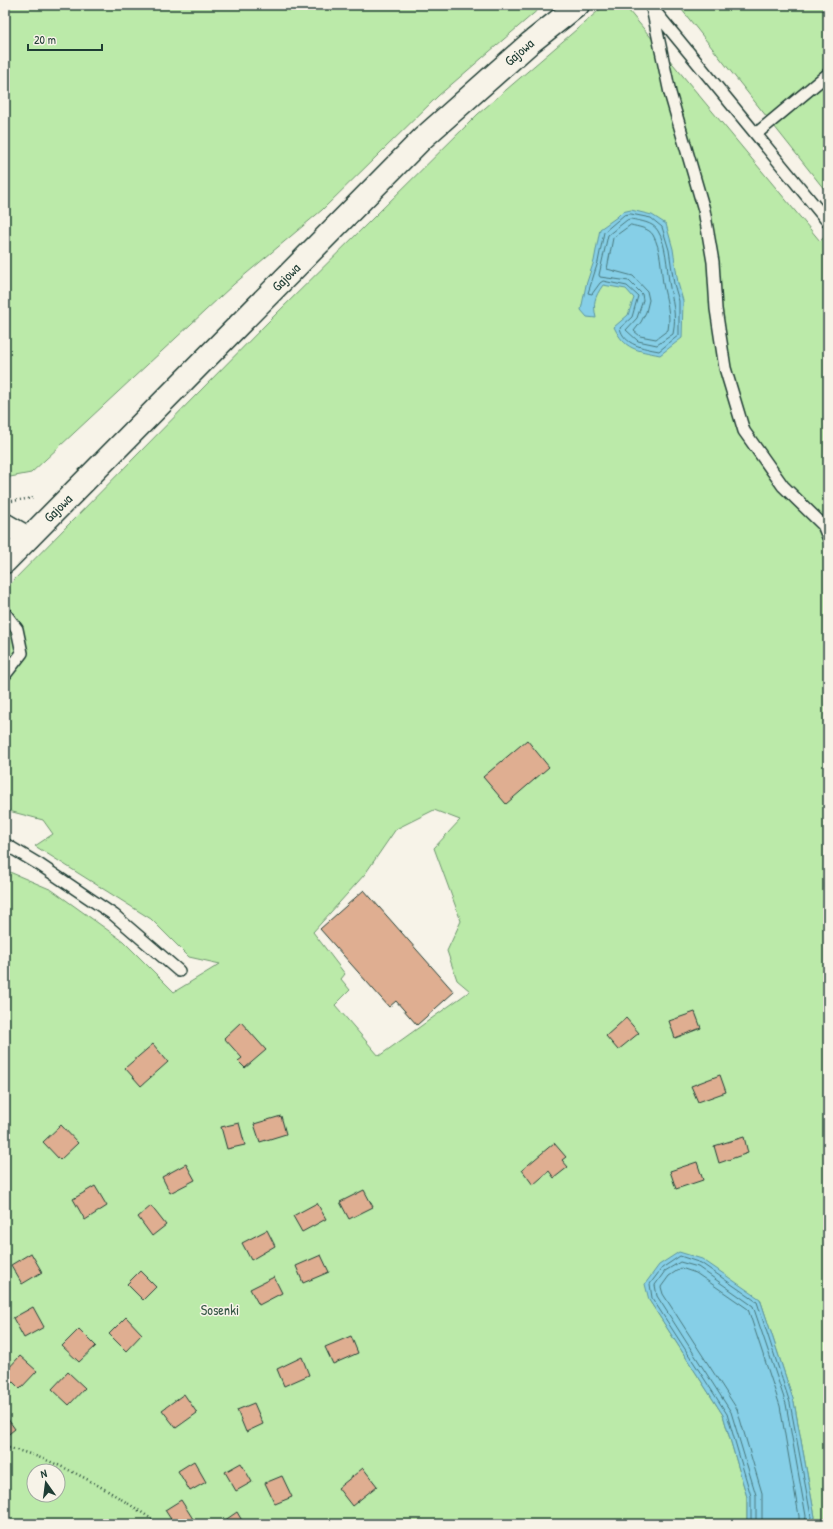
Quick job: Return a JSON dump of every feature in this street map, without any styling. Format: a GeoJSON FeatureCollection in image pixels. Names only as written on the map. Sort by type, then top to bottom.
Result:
{"type":"FeatureCollection","features":[{"type":"Feature","properties":{"kind":"street","name":"Gajowa"},"geometry":{"type":"LineString","coordinates":[[5,562],[423,138],[530,43],[578,5]]}},
{"type":"Feature","properties":{"kind":"street"},"geometry":{"type":"LineString","coordinates":[[5,524],[29,538]]}},
{"type":"Feature","properties":{"kind":"lane"},"geometry":{"type":"LineString","coordinates":[[651,7],[828,222]]}},
{"type":"Feature","properties":{"kind":"lane"},"geometry":{"type":"LineString","coordinates":[[651,7],[670,93],[704,210],[713,262],[716,309],[725,368],[744,431],[783,486],[823,525],[828,537]]}},
{"type":"Feature","properties":{"kind":"lane"},"geometry":{"type":"LineString","coordinates":[[756,134],[828,74]]}},
{"type":"Feature","properties":{"kind":"lane"},"geometry":{"type":"LineString","coordinates":[[5,613],[17,629],[22,653],[5,675]]}},
{"type":"Feature","properties":{"kind":"lane"},"geometry":{"type":"LineString","coordinates":[[5,844],[40,865],[114,916],[179,971]]}},
{"type":"Feature","properties":{"kind":"path"},"geometry":{"type":"LineString","coordinates":[[5,1447],[27,1452],[92,1481],[159,1524]]}},
{"type":"Feature","properties":{"kind":"green space"},"geometry":{"type":"Polygon","coordinates":[[[5,5],[539,5],[540,8],[438,96],[322,210],[234,284],[31,473],[5,478],[5,5]]]}},
{"type":"Feature","properties":{"kind":"green space","name":"Sosenki"},"geometry":{"type":"Polygon","coordinates":[[[605,5],[624,5],[820,241],[828,234],[828,1524],[813,1524],[815,1517],[794,1402],[760,1299],[649,1300],[723,1415],[747,1497],[747,1524],[5,1524],[5,870],[52,890],[123,941],[174,992],[220,964],[189,957],[151,919],[35,846],[53,834],[43,820],[5,810],[5,589],[269,321],[478,114],[605,5]],[[434,810],[396,829],[365,874],[313,932],[345,974],[341,979],[350,990],[335,1005],[379,1056],[470,991],[457,980],[447,951],[461,921],[434,848],[460,820],[434,810]]]}},
{"type":"Feature","properties":{"kind":"green space"},"geometry":{"type":"Polygon","coordinates":[[[678,5],[828,5],[828,194],[678,5]]]}},
{"type":"Feature","properties":{"kind":"water"},"geometry":{"type":"Polygon","coordinates":[[[631,210],[652,215],[666,224],[673,249],[678,283],[683,301],[682,338],[660,355],[632,348],[627,345],[618,335],[614,327],[628,315],[634,298],[626,289],[603,285],[595,301],[596,318],[587,317],[581,310],[586,285],[594,261],[600,229],[622,212],[631,210]]]}},
{"type":"Feature","properties":{"kind":"water"},"geometry":{"type":"Polygon","coordinates":[[[679,1252],[702,1259],[760,1299],[794,1402],[815,1517],[813,1524],[747,1524],[747,1497],[723,1415],[649,1300],[645,1284],[659,1265],[679,1252]]]}},
{"type":"Feature","properties":{"kind":"building"},"geometry":{"type":"Polygon","coordinates":[[[527,740],[549,767],[506,804],[483,777],[527,740]]]}},
{"type":"Feature","properties":{"kind":"building"},"geometry":{"type":"Polygon","coordinates":[[[364,890],[454,992],[417,1025],[396,1001],[389,1007],[320,929],[364,890]]]}},
{"type":"Feature","properties":{"kind":"building"},"geometry":{"type":"Polygon","coordinates":[[[695,1012],[701,1028],[675,1038],[669,1021],[695,1012]]]}},
{"type":"Feature","properties":{"kind":"building"},"geometry":{"type":"Polygon","coordinates":[[[626,1018],[639,1033],[618,1050],[606,1036],[626,1018]]]}},
{"type":"Feature","properties":{"kind":"building"},"geometry":{"type":"Polygon","coordinates":[[[241,1022],[266,1050],[245,1068],[238,1061],[242,1058],[224,1038],[241,1022]]]}},
{"type":"Feature","properties":{"kind":"building"},"geometry":{"type":"Polygon","coordinates":[[[153,1044],[168,1062],[141,1086],[125,1068],[153,1044]]]}},
{"type":"Feature","properties":{"kind":"building"},"geometry":{"type":"Polygon","coordinates":[[[720,1075],[726,1092],[698,1102],[691,1086],[720,1075]]]}},
{"type":"Feature","properties":{"kind":"building"},"geometry":{"type":"Polygon","coordinates":[[[281,1116],[286,1134],[260,1142],[254,1124],[281,1116]]]}},
{"type":"Feature","properties":{"kind":"building"},"geometry":{"type":"Polygon","coordinates":[[[239,1123],[245,1145],[227,1149],[221,1127],[239,1123]]]}},
{"type":"Feature","properties":{"kind":"building"},"geometry":{"type":"Polygon","coordinates":[[[61,1125],[78,1143],[60,1160],[43,1142],[61,1125]]]}},
{"type":"Feature","properties":{"kind":"building"},"geometry":{"type":"Polygon","coordinates":[[[744,1137],[748,1153],[719,1163],[714,1146],[744,1137]]]}},
{"type":"Feature","properties":{"kind":"building"},"geometry":{"type":"Polygon","coordinates":[[[554,1143],[566,1157],[562,1160],[568,1167],[554,1178],[549,1171],[533,1185],[522,1170],[554,1143]]]}},
{"type":"Feature","properties":{"kind":"building"},"geometry":{"type":"Polygon","coordinates":[[[697,1162],[703,1180],[676,1189],[670,1171],[697,1162]]]}},
{"type":"Feature","properties":{"kind":"building"},"geometry":{"type":"Polygon","coordinates":[[[186,1164],[195,1180],[170,1193],[162,1177],[186,1164]]]}},
{"type":"Feature","properties":{"kind":"building"},"geometry":{"type":"Polygon","coordinates":[[[95,1186],[107,1206],[85,1220],[73,1199],[95,1186]]]}},
{"type":"Feature","properties":{"kind":"building"},"geometry":{"type":"Polygon","coordinates":[[[364,1190],[373,1207],[349,1219],[340,1202],[364,1190]]]}},
{"type":"Feature","properties":{"kind":"building"},"geometry":{"type":"Polygon","coordinates":[[[317,1203],[326,1219],[302,1232],[293,1216],[317,1203]]]}},
{"type":"Feature","properties":{"kind":"building"},"geometry":{"type":"Polygon","coordinates":[[[151,1206],[166,1225],[152,1236],[138,1217],[151,1206]]]}},
{"type":"Feature","properties":{"kind":"building"},"geometry":{"type":"Polygon","coordinates":[[[267,1230],[275,1246],[251,1260],[242,1243],[267,1230]]]}},
{"type":"Feature","properties":{"kind":"building"},"geometry":{"type":"Polygon","coordinates":[[[31,1253],[42,1272],[22,1284],[11,1265],[31,1253]]]}},
{"type":"Feature","properties":{"kind":"building"},"geometry":{"type":"Polygon","coordinates":[[[321,1255],[329,1272],[303,1283],[296,1266],[321,1255]]]}},
{"type":"Feature","properties":{"kind":"building"},"geometry":{"type":"Polygon","coordinates":[[[140,1271],[156,1287],[143,1300],[127,1284],[140,1271]]]}},
{"type":"Feature","properties":{"kind":"building"},"geometry":{"type":"Polygon","coordinates":[[[274,1277],[282,1293],[259,1305],[250,1289],[274,1277]]]}},
{"type":"Feature","properties":{"kind":"building"},"geometry":{"type":"Polygon","coordinates":[[[33,1307],[44,1327],[24,1338],[13,1318],[33,1307]]]}},
{"type":"Feature","properties":{"kind":"building"},"geometry":{"type":"Polygon","coordinates":[[[126,1317],[142,1334],[126,1351],[109,1334],[126,1317]]]}},
{"type":"Feature","properties":{"kind":"building"},"geometry":{"type":"Polygon","coordinates":[[[79,1329],[96,1346],[79,1362],[62,1346],[79,1329]]]}},
{"type":"Feature","properties":{"kind":"building"},"geometry":{"type":"Polygon","coordinates":[[[351,1336],[358,1353],[333,1364],[325,1347],[351,1336]]]}},
{"type":"Feature","properties":{"kind":"building"},"geometry":{"type":"Polygon","coordinates":[[[20,1356],[37,1371],[20,1389],[5,1374],[5,1372],[20,1356]]]}},
{"type":"Feature","properties":{"kind":"building"},"geometry":{"type":"Polygon","coordinates":[[[302,1357],[309,1375],[284,1386],[277,1369],[302,1357]]]}},
{"type":"Feature","properties":{"kind":"building"},"geometry":{"type":"Polygon","coordinates":[[[68,1372],[85,1388],[69,1405],[52,1389],[68,1372]]]}},
{"type":"Feature","properties":{"kind":"building"},"geometry":{"type":"Polygon","coordinates":[[[184,1394],[197,1413],[176,1428],[162,1410],[184,1394]]]}},
{"type":"Feature","properties":{"kind":"building"},"geometry":{"type":"Polygon","coordinates":[[[254,1403],[263,1424],[246,1432],[237,1410],[254,1403]]]}},
{"type":"Feature","properties":{"kind":"building"},"geometry":{"type":"Polygon","coordinates":[[[5,1415],[15,1429],[5,1437],[5,1415]]]}},
{"type":"Feature","properties":{"kind":"building"},"geometry":{"type":"Polygon","coordinates":[[[194,1461],[206,1482],[190,1491],[178,1471],[194,1461]]]}},
{"type":"Feature","properties":{"kind":"building"},"geometry":{"type":"Polygon","coordinates":[[[241,1463],[252,1482],[236,1491],[225,1472],[241,1463]]]}},
{"type":"Feature","properties":{"kind":"building"},"geometry":{"type":"Polygon","coordinates":[[[363,1468],[377,1486],[352,1506],[338,1488],[363,1468]]]}},
{"type":"Feature","properties":{"kind":"building"},"geometry":{"type":"Polygon","coordinates":[[[282,1476],[292,1497],[275,1504],[265,1483],[282,1476]]]}},
{"type":"Feature","properties":{"kind":"building"},"geometry":{"type":"Polygon","coordinates":[[[181,1500],[193,1519],[186,1524],[174,1524],[165,1510],[181,1500]]]}},
{"type":"Feature","properties":{"kind":"building"},"geometry":{"type":"Polygon","coordinates":[[[237,1512],[244,1524],[221,1524],[221,1523],[237,1512]]]}}]}
